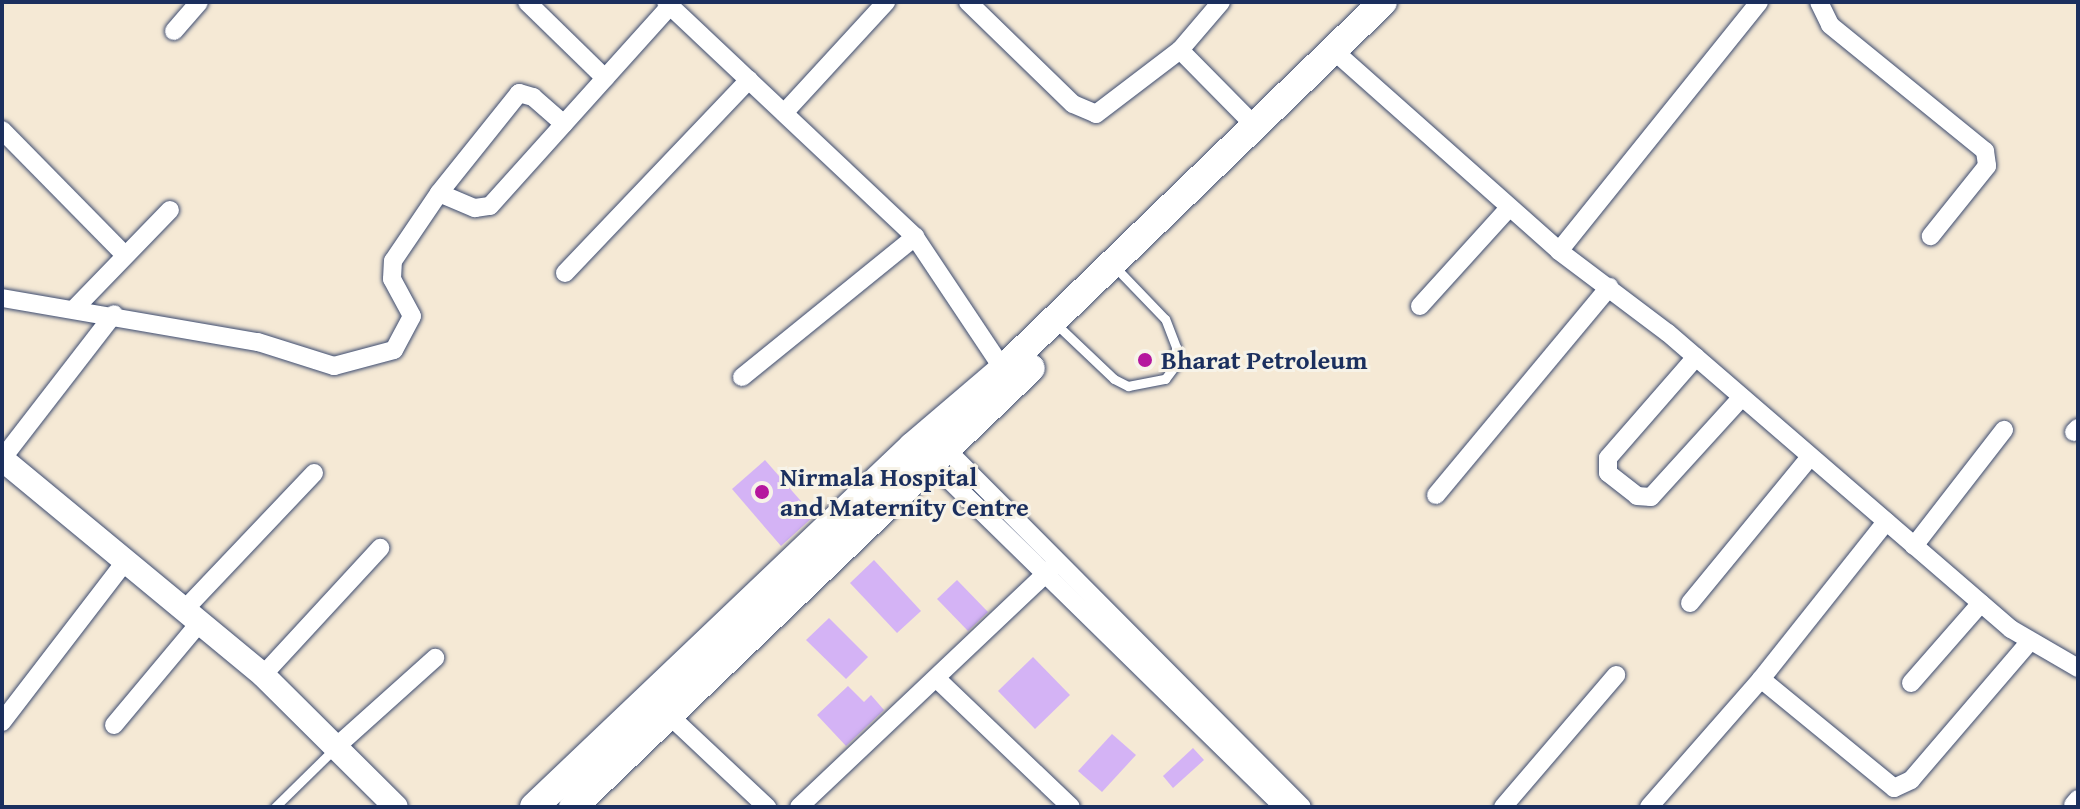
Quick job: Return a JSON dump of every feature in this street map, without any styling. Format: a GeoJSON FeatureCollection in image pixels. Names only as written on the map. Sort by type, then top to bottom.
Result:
{"type":"FeatureCollection","features":[{"type":"Feature","properties":{"kind":"main road"},"geometry":{"type":"LineString","coordinates":[[573,807],[671,717],[938,455],[1060,328],[1340,56],[1383,2]]}},
{"type":"Feature","properties":{"kind":"main road"},"geometry":{"type":"LineString","coordinates":[[1119,270],[1254,125],[1407,2]]}},
{"type":"Feature","properties":{"kind":"main road"},"geometry":{"type":"LineString","coordinates":[[534,807],[913,446],[1003,369],[1060,328]]}},
{"type":"Feature","properties":{"kind":"main road"},"geometry":{"type":"LineString","coordinates":[[2,459],[194,614],[263,675],[396,807]]}},
{"type":"Feature","properties":{"kind":"street"},"geometry":{"type":"LineString","coordinates":[[174,31],[199,2]]}},
{"type":"Feature","properties":{"kind":"street"},"geometry":{"type":"LineString","coordinates":[[527,2],[605,78]]}},
{"type":"Feature","properties":{"kind":"street"},"geometry":{"type":"LineString","coordinates":[[784,113],[886,2]]}},
{"type":"Feature","properties":{"kind":"street"},"geometry":{"type":"LineString","coordinates":[[968,2],[1087,114],[1096,114],[1180,50],[1214,5]]}},
{"type":"Feature","properties":{"kind":"street"},"geometry":{"type":"LineString","coordinates":[[1559,251],[1759,2]]}},
{"type":"Feature","properties":{"kind":"street"},"geometry":{"type":"LineString","coordinates":[[1819,2],[1830,25],[1985,151],[1987,166],[1931,236]]}},
{"type":"Feature","properties":{"kind":"street"},"geometry":{"type":"LineString","coordinates":[[439,193],[486,209],[668,4],[915,237],[1003,369]]}},
{"type":"Feature","properties":{"kind":"street"},"geometry":{"type":"LineString","coordinates":[[1180,50],[1254,125]]}},
{"type":"Feature","properties":{"kind":"street"},"geometry":{"type":"LineString","coordinates":[[1340,56],[1559,251],[1696,357],[1809,458],[1981,603],[2030,641],[2078,668]]}},
{"type":"Feature","properties":{"kind":"street"},"geometry":{"type":"LineString","coordinates":[[565,273],[749,80]]}},
{"type":"Feature","properties":{"kind":"street"},"geometry":{"type":"LineString","coordinates":[[2,298],[76,307],[258,342],[334,366],[394,350],[412,316],[392,279],[393,261],[439,193],[519,93],[533,97],[564,124]]}},
{"type":"Feature","properties":{"kind":"street"},"geometry":{"type":"LineString","coordinates":[[2,130],[125,255]]}},
{"type":"Feature","properties":{"kind":"street"},"geometry":{"type":"LineString","coordinates":[[1420,306],[1509,208]]}},
{"type":"Feature","properties":{"kind":"street"},"geometry":{"type":"LineString","coordinates":[[76,307],[170,210]]}},
{"type":"Feature","properties":{"kind":"street"},"geometry":{"type":"LineString","coordinates":[[742,377],[915,237]]}},
{"type":"Feature","properties":{"kind":"street"},"geometry":{"type":"LineString","coordinates":[[1436,495],[1609,287]]}},
{"type":"Feature","properties":{"kind":"street"},"geometry":{"type":"LineString","coordinates":[[2,459],[114,314]]}},
{"type":"Feature","properties":{"kind":"street"},"geometry":{"type":"LineString","coordinates":[[1696,357],[1608,458],[1608,473],[1637,496],[1651,497],[1741,398]]}},
{"type":"Feature","properties":{"kind":"street"},"geometry":{"type":"LineString","coordinates":[[1914,546],[2004,430]]}},
{"type":"Feature","properties":{"kind":"street"},"geometry":{"type":"LineString","coordinates":[[938,455],[1302,807]]}},
{"type":"Feature","properties":{"kind":"street"},"geometry":{"type":"LineString","coordinates":[[1690,603],[1809,458]]}},
{"type":"Feature","properties":{"kind":"street"},"geometry":{"type":"LineString","coordinates":[[114,725],[194,614],[314,473]]}},
{"type":"Feature","properties":{"kind":"street"},"geometry":{"type":"LineString","coordinates":[[1649,807],[1761,679],[1886,522]]}},
{"type":"Feature","properties":{"kind":"street"},"geometry":{"type":"LineString","coordinates":[[263,675],[380,548]]}},
{"type":"Feature","properties":{"kind":"street"},"geometry":{"type":"LineString","coordinates":[[2,722],[127,559]]}},
{"type":"Feature","properties":{"kind":"street"},"geometry":{"type":"LineString","coordinates":[[799,807],[1052,568]]}},
{"type":"Feature","properties":{"kind":"street"},"geometry":{"type":"LineString","coordinates":[[1052,568],[1283,807]]}},
{"type":"Feature","properties":{"kind":"street"},"geometry":{"type":"LineString","coordinates":[[1911,683],[1981,603]]}},
{"type":"Feature","properties":{"kind":"street"},"geometry":{"type":"LineString","coordinates":[[1761,679],[1883,784],[1903,787],[2030,641]]}},
{"type":"Feature","properties":{"kind":"street"},"geometry":{"type":"LineString","coordinates":[[337,746],[435,658]]}},
{"type":"Feature","properties":{"kind":"street"},"geometry":{"type":"LineString","coordinates":[[1503,807],[1616,675]]}},
{"type":"Feature","properties":{"kind":"street"},"geometry":{"type":"LineString","coordinates":[[937,679],[1071,807]]}},
{"type":"Feature","properties":{"kind":"street"},"geometry":{"type":"LineString","coordinates":[[671,717],[767,807]]}},
{"type":"Feature","properties":{"kind":"lane"},"geometry":{"type":"LineString","coordinates":[[1060,328],[1128,386],[1165,379],[1174,367],[1171,333],[1165,319],[1119,270]]}},
{"type":"Feature","properties":{"kind":"lane"},"geometry":{"type":"LineString","coordinates":[[275,807],[337,746]]}},
{"type":"Feature","properties":{"kind":"building"},"geometry":{"type":"Polygon","coordinates":[[[765,460],[814,516],[781,546],[732,489],[765,460]]]}},
{"type":"Feature","properties":{"kind":"building"},"geometry":{"type":"Polygon","coordinates":[[[874,560],[921,611],[897,633],[850,583],[874,560]]]}},
{"type":"Feature","properties":{"kind":"building"},"geometry":{"type":"Polygon","coordinates":[[[957,580],[988,612],[968,631],[937,599],[957,580]]]}},
{"type":"Feature","properties":{"kind":"building"},"geometry":{"type":"Polygon","coordinates":[[[829,618],[868,657],[846,679],[806,640],[829,618]]]}},
{"type":"Feature","properties":{"kind":"building"},"geometry":{"type":"Polygon","coordinates":[[[1033,657],[1070,695],[1035,729],[998,691],[1033,657]]]}},
{"type":"Feature","properties":{"kind":"building"},"geometry":{"type":"Polygon","coordinates":[[[848,686],[864,702],[871,695],[884,710],[846,746],[817,715],[848,686]]]}},
{"type":"Feature","properties":{"kind":"building"},"geometry":{"type":"Polygon","coordinates":[[[1112,734],[1136,755],[1102,792],[1078,771],[1112,734]]]}},
{"type":"Feature","properties":{"kind":"building"},"geometry":{"type":"Polygon","coordinates":[[[1193,748],[1204,760],[1173,788],[1163,776],[1193,748]]]}},
{"type":"Feature","properties":{"kind":"place","name":"Bharat Petroleum"},"geometry":{"type":"Point","coordinates":[1145,360]}},
{"type":"Feature","properties":{"kind":"place","name":"Nirmala Hospital and Maternity Centre"},"geometry":{"type":"Point","coordinates":[762,492]}}]}
